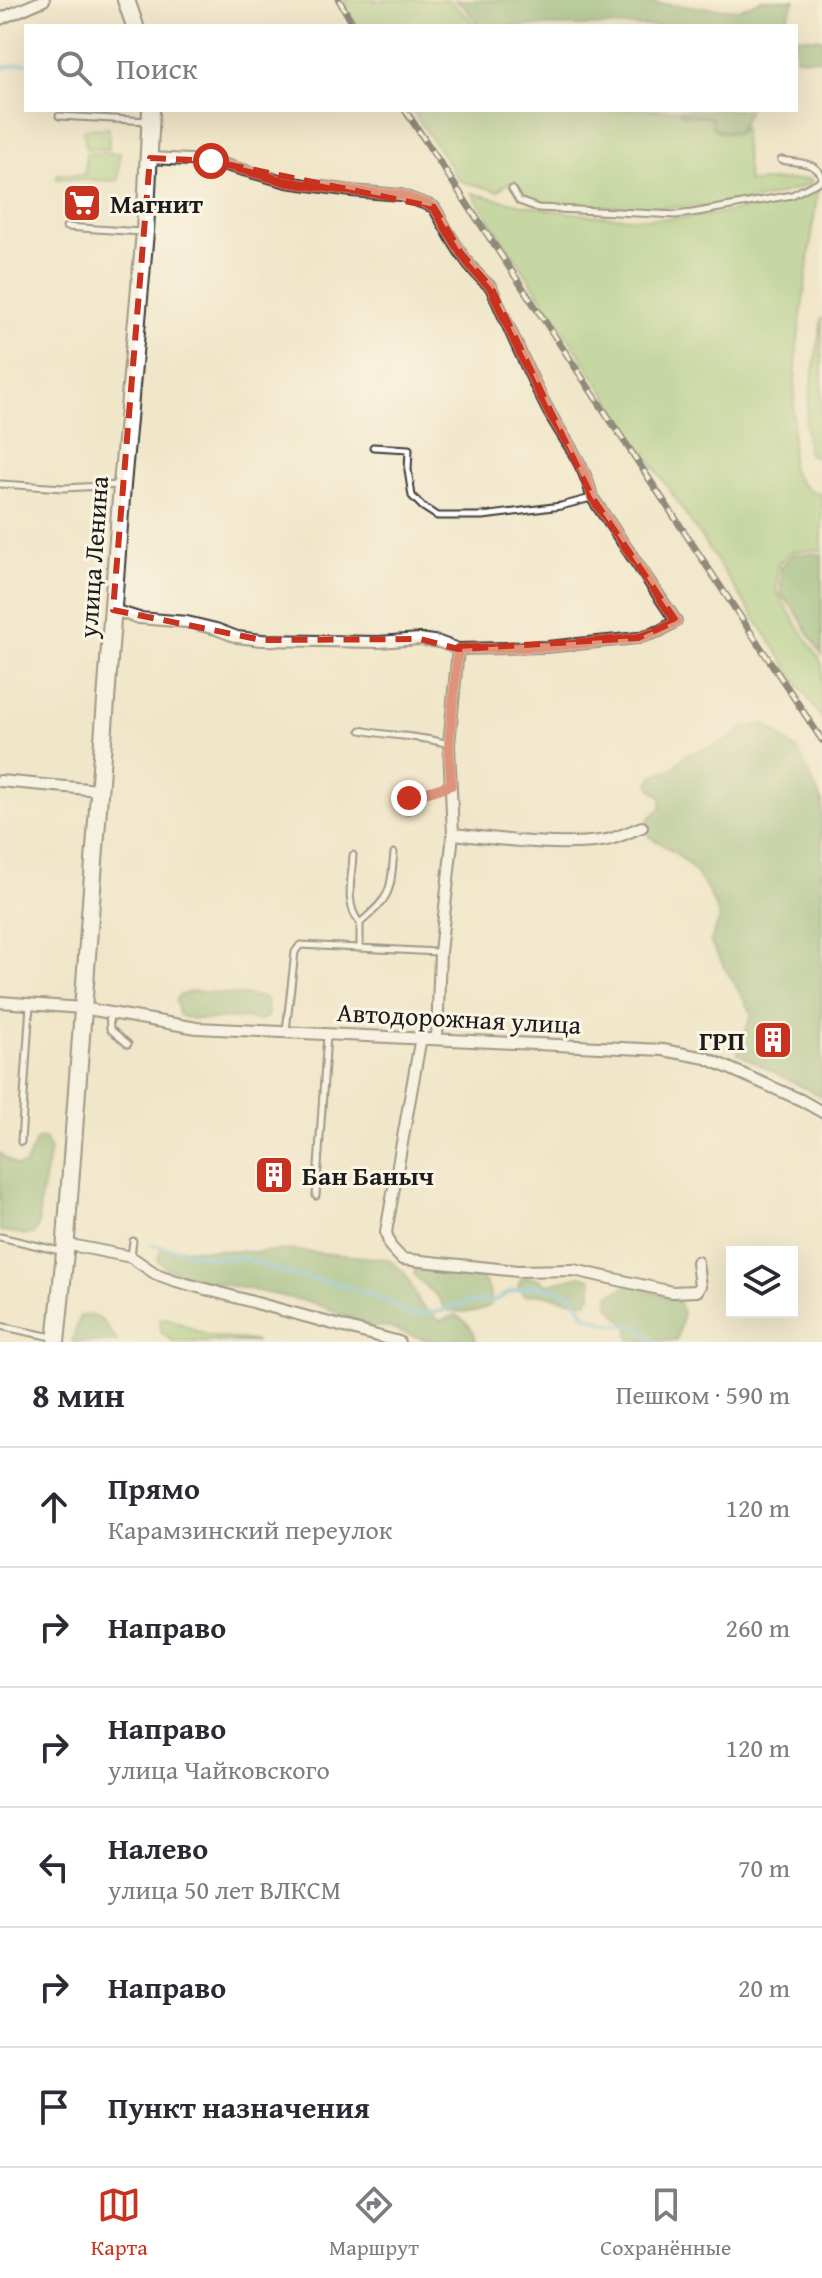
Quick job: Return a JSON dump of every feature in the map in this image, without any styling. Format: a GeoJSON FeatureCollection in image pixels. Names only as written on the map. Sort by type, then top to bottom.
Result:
{"type":"FeatureCollection","features":[{"type":"Feature","properties":{"kind":"main road"},"geometry":{"type":"LineString","coordinates":[[126,0],[134,24]]}},
{"type":"Feature","properties":{"kind":"main road","name":"улица Ленина"},"geometry":{"type":"LineString","coordinates":[[56,1340],[122,485],[145,232],[151,116]]}},
{"type":"Feature","properties":{"kind":"street"},"geometry":{"type":"LineString","coordinates":[[0,19],[44,0]]}},
{"type":"Feature","properties":{"kind":"street"},"geometry":{"type":"LineString","coordinates":[[113,610],[139,618],[187,622],[237,637],[262,640],[378,642],[420,639],[458,649],[547,647],[638,638],[660,631],[676,621],[592,497],[589,482],[572,447],[549,412],[491,287],[478,276],[461,253],[434,207],[401,195],[287,182],[211,161],[150,158]]}},
{"type":"Feature","properties":{"kind":"street"},"geometry":{"type":"LineString","coordinates":[[437,1038],[440,952],[453,834],[449,745],[458,649]]}},
{"type":"Feature","properties":{"kind":"street"},"geometry":{"type":"LineString","coordinates":[[0,781],[99,790]]}},
{"type":"Feature","properties":{"kind":"street"},"geometry":{"type":"LineString","coordinates":[[453,834],[575,842],[608,840],[642,827]]}},
{"type":"Feature","properties":{"kind":"street","name":"Автодорожная улица"},"geometry":{"type":"LineString","coordinates":[[0,1002],[82,1008],[181,1027],[663,1050],[706,1058],[822,1112]]}},
{"type":"Feature","properties":{"kind":"street"},"geometry":{"type":"LineString","coordinates":[[421,1037],[386,1232],[390,1246],[402,1259],[518,1271],[574,1270],[672,1292],[697,1291],[700,1286],[697,1262]]}},
{"type":"Feature","properties":{"kind":"street"},"geometry":{"type":"LineString","coordinates":[[65,1248],[131,1257],[156,1274],[176,1281],[399,1342]]}},
{"type":"Feature","properties":{"kind":"lane"},"geometry":{"type":"LineString","coordinates":[[59,116],[151,116]]}},
{"type":"Feature","properties":{"kind":"lane"},"geometry":{"type":"LineString","coordinates":[[512,189],[519,201],[538,208],[676,215],[792,195],[822,178],[817,167],[781,160]]}},
{"type":"Feature","properties":{"kind":"lane"},"geometry":{"type":"LineString","coordinates":[[66,227],[145,232]]}},
{"type":"Feature","properties":{"kind":"lane"},"geometry":{"type":"LineString","coordinates":[[373,447],[409,449],[412,496],[437,516],[483,516],[561,506],[592,497]]}},
{"type":"Feature","properties":{"kind":"lane"},"geometry":{"type":"LineString","coordinates":[[0,484],[64,488],[122,485]]}},
{"type":"Feature","properties":{"kind":"lane"},"geometry":{"type":"LineString","coordinates":[[361,730],[391,737],[433,739],[449,745]]}},
{"type":"Feature","properties":{"kind":"lane"},"geometry":{"type":"LineString","coordinates":[[407,810],[412,796],[451,785]]}},
{"type":"Feature","properties":{"kind":"lane"},"geometry":{"type":"LineString","coordinates":[[360,923],[389,893],[394,853]]}},
{"type":"Feature","properties":{"kind":"lane"},"geometry":{"type":"LineString","coordinates":[[353,855],[350,904],[353,915],[360,923],[360,948]]}},
{"type":"Feature","properties":{"kind":"lane"},"geometry":{"type":"LineString","coordinates":[[286,1031],[296,947],[313,944],[440,952]]}},
{"type":"Feature","properties":{"kind":"lane"},"geometry":{"type":"LineString","coordinates":[[21,1142],[30,1003]]}},
{"type":"Feature","properties":{"kind":"lane"},"geometry":{"type":"LineString","coordinates":[[109,1012],[110,1029],[128,1044]]}},
{"type":"Feature","properties":{"kind":"lane"},"geometry":{"type":"LineString","coordinates":[[316,1196],[327,1034]]}},
{"type":"Feature","properties":{"kind":"lane"},"geometry":{"type":"LineString","coordinates":[[0,1237],[65,1248]]}},
{"type":"Feature","properties":{"kind":"lane"},"geometry":{"type":"LineString","coordinates":[[131,1257],[133,1241]]}},
{"type":"Feature","properties":{"kind":"lane"},"geometry":{"type":"LineString","coordinates":[[0,1326],[56,1340]]}},
{"type":"Feature","properties":{"kind":"highlighted area"},"geometry":{"type":"Polygon","coordinates":[[[150,158],[211,161],[434,207],[461,253],[491,287],[592,497],[676,621],[638,638],[458,649],[420,639],[262,640],[113,610],[150,158]]]}},
{"type":"Feature","properties":{"kind":"green space"},"geometry":{"type":"Polygon","coordinates":[[[343,0],[448,0],[476,24],[356,24],[343,0]]]}},
{"type":"Feature","properties":{"kind":"green space"},"geometry":{"type":"Polygon","coordinates":[[[454,0],[610,0],[738,10],[761,0],[795,0],[784,24],[479,24],[454,0]]]}},
{"type":"Feature","properties":{"kind":"green space"},"geometry":{"type":"Polygon","coordinates":[[[798,37],[822,39],[822,60],[798,58],[798,37]]]}},
{"type":"Feature","properties":{"kind":"green space"},"geometry":{"type":"Polygon","coordinates":[[[413,112],[679,112],[711,118],[712,128],[719,132],[738,134],[743,126],[748,182],[811,179],[811,183],[734,204],[653,207],[549,203],[529,198],[507,183],[498,191],[460,181],[413,112]]]}},
{"type":"Feature","properties":{"kind":"green space"},"geometry":{"type":"Polygon","coordinates":[[[748,112],[737,133],[712,126],[712,117],[683,113],[748,112]]]}},
{"type":"Feature","properties":{"kind":"green space"},"geometry":{"type":"Polygon","coordinates":[[[109,128],[109,149],[86,149],[83,129],[109,128]]]}},
{"type":"Feature","properties":{"kind":"green space"},"geometry":{"type":"Polygon","coordinates":[[[86,153],[120,153],[118,181],[57,179],[57,174],[85,174],[86,153]]]}},
{"type":"Feature","properties":{"kind":"green space"},"geometry":{"type":"Polygon","coordinates":[[[818,187],[797,347],[791,467],[802,485],[822,494],[822,550],[792,551],[778,564],[777,593],[822,663],[822,719],[472,193],[575,213],[654,219],[695,217],[742,209],[803,197],[818,187]]]}},
{"type":"Feature","properties":{"kind":"green space"},"geometry":{"type":"Polygon","coordinates":[[[822,317],[822,460],[808,453],[805,425],[822,317]]]}},
{"type":"Feature","properties":{"kind":"green space"},"geometry":{"type":"Polygon","coordinates":[[[793,554],[822,554],[822,655],[794,609],[781,595],[781,567],[793,554]]]}},
{"type":"Feature","properties":{"kind":"green space"},"geometry":{"type":"Polygon","coordinates":[[[766,724],[799,752],[822,802],[822,1097],[737,1053],[752,1014],[710,942],[720,918],[708,891],[693,870],[674,852],[648,836],[648,819],[661,808],[661,797],[649,783],[654,775],[673,768],[685,755],[729,740],[745,727],[766,724]]]}},
{"type":"Feature","properties":{"kind":"green space"},"geometry":{"type":"Polygon","coordinates":[[[193,991],[263,997],[267,1001],[268,1016],[260,1021],[183,1017],[179,1015],[176,1001],[178,996],[193,991]]]}},
{"type":"Feature","properties":{"kind":"green space"},"geometry":{"type":"Polygon","coordinates":[[[45,1138],[50,1150],[38,1229],[34,1234],[27,1235],[0,1231],[0,1153],[16,1166],[25,1165],[37,1139],[45,1138]]]}},
{"type":"Feature","properties":{"kind":"green space"},"geometry":{"type":"Polygon","coordinates":[[[162,1248],[258,1252],[287,1250],[387,1259],[404,1272],[421,1305],[440,1321],[455,1315],[459,1317],[472,1329],[476,1342],[432,1342],[387,1327],[370,1327],[311,1302],[207,1281],[167,1269],[157,1260],[162,1248]]]}},
{"type":"Feature","properties":{"kind":"green space"},"geometry":{"type":"Polygon","coordinates":[[[418,1264],[478,1276],[487,1285],[491,1305],[470,1312],[446,1310],[438,1297],[414,1275],[418,1264]]]}},
{"type":"Feature","properties":{"kind":"green space"},"geometry":{"type":"Polygon","coordinates":[[[580,1276],[592,1279],[592,1294],[587,1302],[540,1295],[524,1296],[518,1286],[522,1277],[537,1278],[548,1284],[580,1276]]]}},
{"type":"Feature","properties":{"kind":"green space"},"geometry":{"type":"Polygon","coordinates":[[[630,1284],[678,1301],[683,1312],[677,1341],[630,1340],[628,1326],[609,1306],[609,1295],[630,1284]]]}},
{"type":"Feature","properties":{"kind":"green space"},"geometry":{"type":"Polygon","coordinates":[[[89,1314],[103,1322],[118,1342],[72,1342],[80,1316],[89,1314]]]}},
{"type":"Feature","properties":{"kind":"green space"},"geometry":{"type":"Polygon","coordinates":[[[160,1319],[212,1337],[257,1342],[174,1342],[161,1332],[160,1319]]]}},
{"type":"Feature","properties":{"kind":"waterway"},"geometry":{"type":"LineString","coordinates":[[0,68],[24,63]]}},
{"type":"Feature","properties":{"kind":"waterway"},"geometry":{"type":"LineString","coordinates":[[152,1245],[218,1258],[243,1258],[287,1273],[346,1286],[390,1303],[410,1315],[496,1300],[530,1286],[556,1289],[574,1296],[585,1315],[606,1323],[639,1327],[654,1342]]}},
{"type":"Feature","properties":{"kind":"railway"},"geometry":{"type":"LineString","coordinates":[[339,0],[353,24]]}},
{"type":"Feature","properties":{"kind":"railway"},"geometry":{"type":"LineString","coordinates":[[406,112],[822,740]]}},
{"type":"Feature","properties":{"kind":"place","name":"Магнит"},"geometry":{"type":"Point","coordinates":[82,203]}},
{"type":"Feature","properties":{"kind":"place","name":"ГРП"},"geometry":{"type":"Point","coordinates":[773,1040]}},
{"type":"Feature","properties":{"kind":"place","name":"Бан Баныч"},"geometry":{"type":"Point","coordinates":[274,1175]}},
{"type":"Feature","properties":{"kind":"route"},"geometry":{"type":"LineString","coordinates":[[211,161],[287,182],[401,195],[434,207],[461,253],[478,276],[491,287],[549,412],[572,447],[589,482],[592,497],[676,621],[660,631],[638,638],[547,647],[458,649],[449,745],[451,785],[409,798]]}}]}
